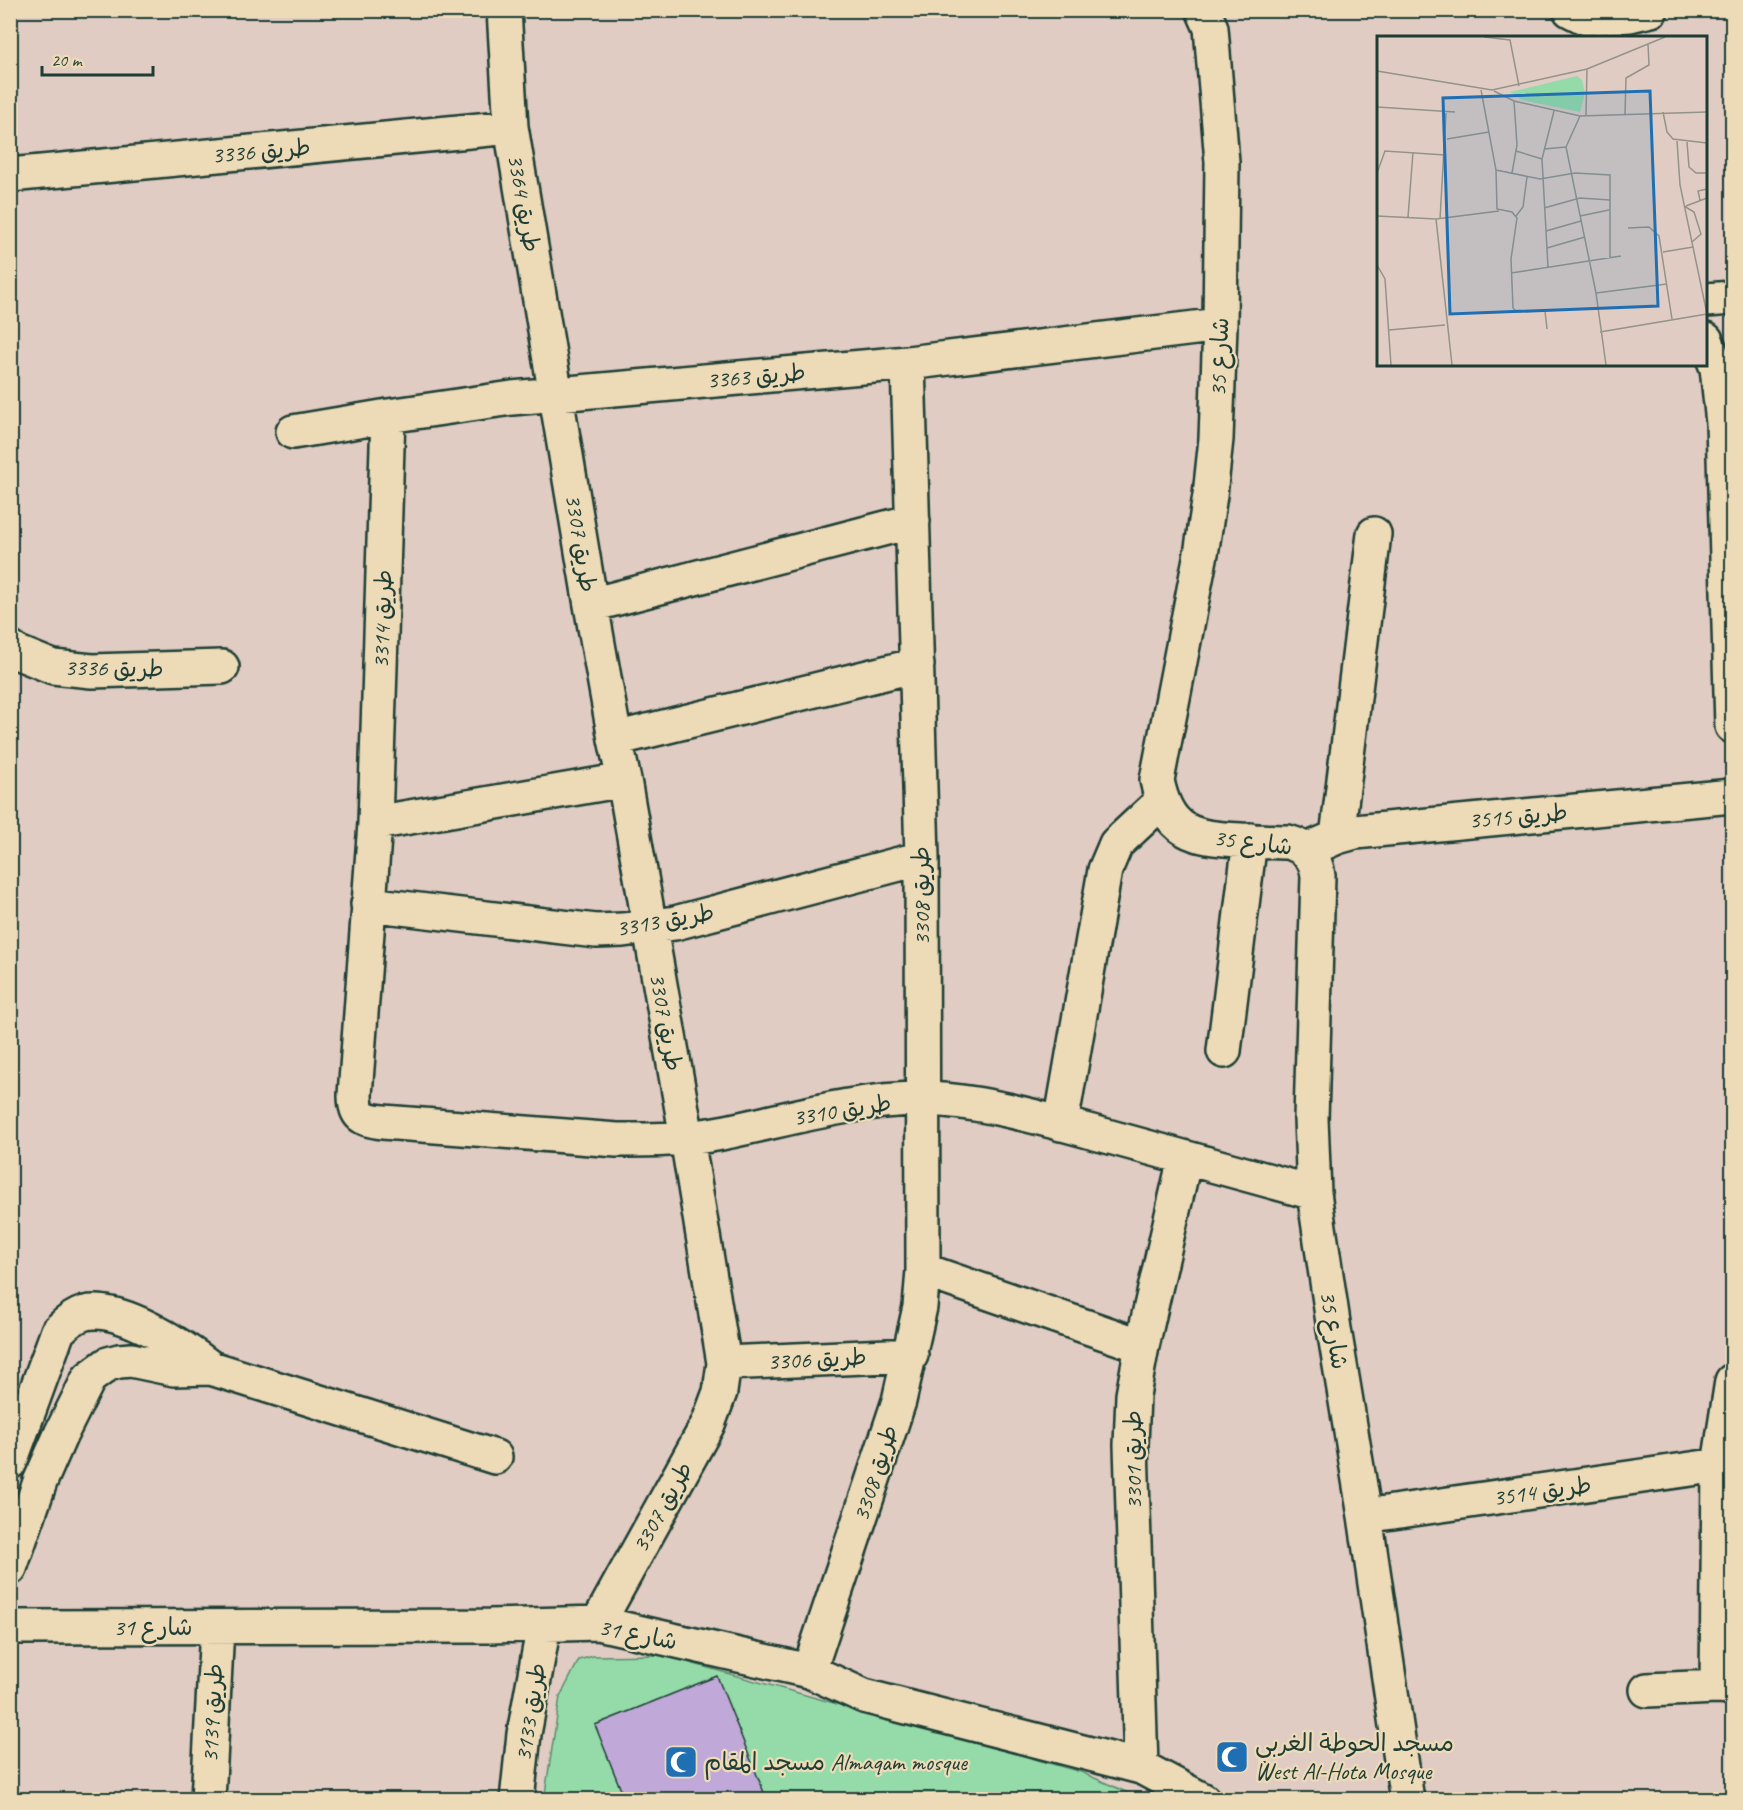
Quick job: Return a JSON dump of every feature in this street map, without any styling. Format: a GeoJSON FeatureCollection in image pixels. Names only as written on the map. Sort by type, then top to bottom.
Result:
{"type":"FeatureCollection","features":[{"type":"Feature","properties":{"kind":"street","name":"طريق 3364"},"geometry":{"type":"LineString","coordinates":[[504,10],[511,127],[556,394]]}},
{"type":"Feature","properties":{"kind":"street","name":"شارع 35"},"geometry":{"type":"LineString","coordinates":[[1203,10],[1211,28],[1222,162],[1216,440],[1202,548],[1157,780],[1161,802],[1173,820],[1191,833],[1213,839],[1298,844],[1307,850],[1317,867],[1311,1119],[1314,1193],[1407,1800]]}},
{"type":"Feature","properties":{"kind":"street"},"geometry":{"type":"LineString","coordinates":[[1570,10],[1586,18],[1637,12]]}},
{"type":"Feature","properties":{"kind":"street","name":"طريق 3336"},"geometry":{"type":"LineString","coordinates":[[10,175],[511,127]]}},
{"type":"Feature","properties":{"kind":"street"},"geometry":{"type":"LineString","coordinates":[[1707,300],[1732,298]]}},
{"type":"Feature","properties":{"kind":"street","name":"طريق 3363"},"geometry":{"type":"LineString","coordinates":[[293,432],[512,398],[908,363],[1220,325]]}},
{"type":"Feature","properties":{"kind":"street"},"geometry":{"type":"LineString","coordinates":[[1707,343],[1717,369],[1728,422],[1732,726]]}},
{"type":"Feature","properties":{"kind":"street","name":"طريق 3308"},"geometry":{"type":"LineString","coordinates":[[809,1671],[899,1401],[920,1307],[923,1270],[921,858],[908,363]]}},
{"type":"Feature","properties":{"kind":"street","name":"طريق 3307"},"geometry":{"type":"LineString","coordinates":[[556,394],[591,605],[687,1138],[724,1364],[720,1392],[708,1424],[598,1623]]}},
{"type":"Feature","properties":{"kind":"street","name":"طريق 3314"},"geometry":{"type":"LineString","coordinates":[[361,1117],[355,1107],[355,1095],[375,823],[388,416]]}},
{"type":"Feature","properties":{"kind":"street"},"geometry":{"type":"LineString","coordinates":[[591,605],[913,521]]}},
{"type":"Feature","properties":{"kind":"street"},"geometry":{"type":"LineString","coordinates":[[1337,837],[1374,534]]}},
{"type":"Feature","properties":{"kind":"street","name":"طريق 3336"},"geometry":{"type":"LineString","coordinates":[[10,648],[53,667],[92,671],[222,667]]}},
{"type":"Feature","properties":{"kind":"street"},"geometry":{"type":"LineString","coordinates":[[615,739],[917,664]]}},
{"type":"Feature","properties":{"kind":"street"},"geometry":{"type":"LineString","coordinates":[[375,823],[624,780]]}},
{"type":"Feature","properties":{"kind":"street","name":"طريق 3515"},"geometry":{"type":"LineString","coordinates":[[1307,850],[1355,832],[1732,796]]}},
{"type":"Feature","properties":{"kind":"street"},"geometry":{"type":"LineString","coordinates":[[1061,1124],[1105,870],[1116,844],[1161,802]]}},
{"type":"Feature","properties":{"kind":"street"},"geometry":{"type":"LineString","coordinates":[[1224,1052],[1250,840]]}},
{"type":"Feature","properties":{"kind":"street","name":"طريق 3313"},"geometry":{"type":"LineString","coordinates":[[368,904],[596,931],[650,927],[683,921],[921,858]]}},
{"type":"Feature","properties":{"kind":"street","name":"طريق 3310"},"geometry":{"type":"LineString","coordinates":[[361,1117],[371,1121],[617,1140],[687,1138],[869,1103],[922,1099],[976,1105],[1061,1124],[1314,1193]]}},
{"type":"Feature","properties":{"kind":"street","name":"طريق 3301"},"geometry":{"type":"LineString","coordinates":[[1141,1767],[1131,1445],[1133,1395],[1185,1158]]}},
{"type":"Feature","properties":{"kind":"street"},"geometry":{"type":"LineString","coordinates":[[923,1270],[1142,1346]]}},
{"type":"Feature","properties":{"kind":"street"},"geometry":{"type":"LineString","coordinates":[[10,1462],[53,1342],[58,1331],[76,1316],[97,1312],[134,1322],[186,1348],[211,1368]]}},
{"type":"Feature","properties":{"kind":"street","name":"طريق 3306"},"geometry":{"type":"LineString","coordinates":[[724,1364],[911,1355]]}},
{"type":"Feature","properties":{"kind":"street"},"geometry":{"type":"LineString","coordinates":[[10,1568],[40,1482],[89,1378],[108,1364],[119,1361],[131,1360],[174,1370],[211,1368],[495,1457]]}},
{"type":"Feature","properties":{"kind":"street"},"geometry":{"type":"LineString","coordinates":[[1647,1690],[1725,1687],[1719,1465],[1732,1381]]}},
{"type":"Feature","properties":{"kind":"street","name":"طريق 3514"},"geometry":{"type":"LineString","coordinates":[[1365,1516],[1719,1465]]}},
{"type":"Feature","properties":{"kind":"street","name":"شارع 31"},"geometry":{"type":"LineString","coordinates":[[10,1627],[598,1623],[809,1671],[864,1696],[1141,1767],[1203,1800]]}},
{"type":"Feature","properties":{"kind":"street","name":"طريق 3133"},"geometry":{"type":"LineString","coordinates":[[517,1800],[524,1734],[544,1625]]}},
{"type":"Feature","properties":{"kind":"street","name":"طريق 3139"},"geometry":{"type":"LineString","coordinates":[[208,1800],[217,1627]]}},
{"type":"Feature","properties":{"kind":"green space"},"geometry":{"type":"Polygon","coordinates":[[[662,1655],[1081,1772],[1142,1799],[544,1800],[560,1697],[579,1660],[593,1656],[662,1655]]]}},
{"type":"Feature","properties":{"kind":"building","name":"مسجد المقام Almaqam mosque"},"geometry":{"type":"Polygon","coordinates":[[[717,1676],[767,1800],[625,1800],[595,1725],[717,1676]]]}},
{"type":"Feature","properties":{"kind":"place","name":"مسجد الحوطة الغربي West Al-Hota Mosque"},"geometry":{"type":"Point","coordinates":[1232,1757]}},
{"type":"Feature","properties":{"kind":"place","name":"مسجد المقام Almaqam mosque"},"geometry":{"type":"Point","coordinates":[681,1762]}}]}
